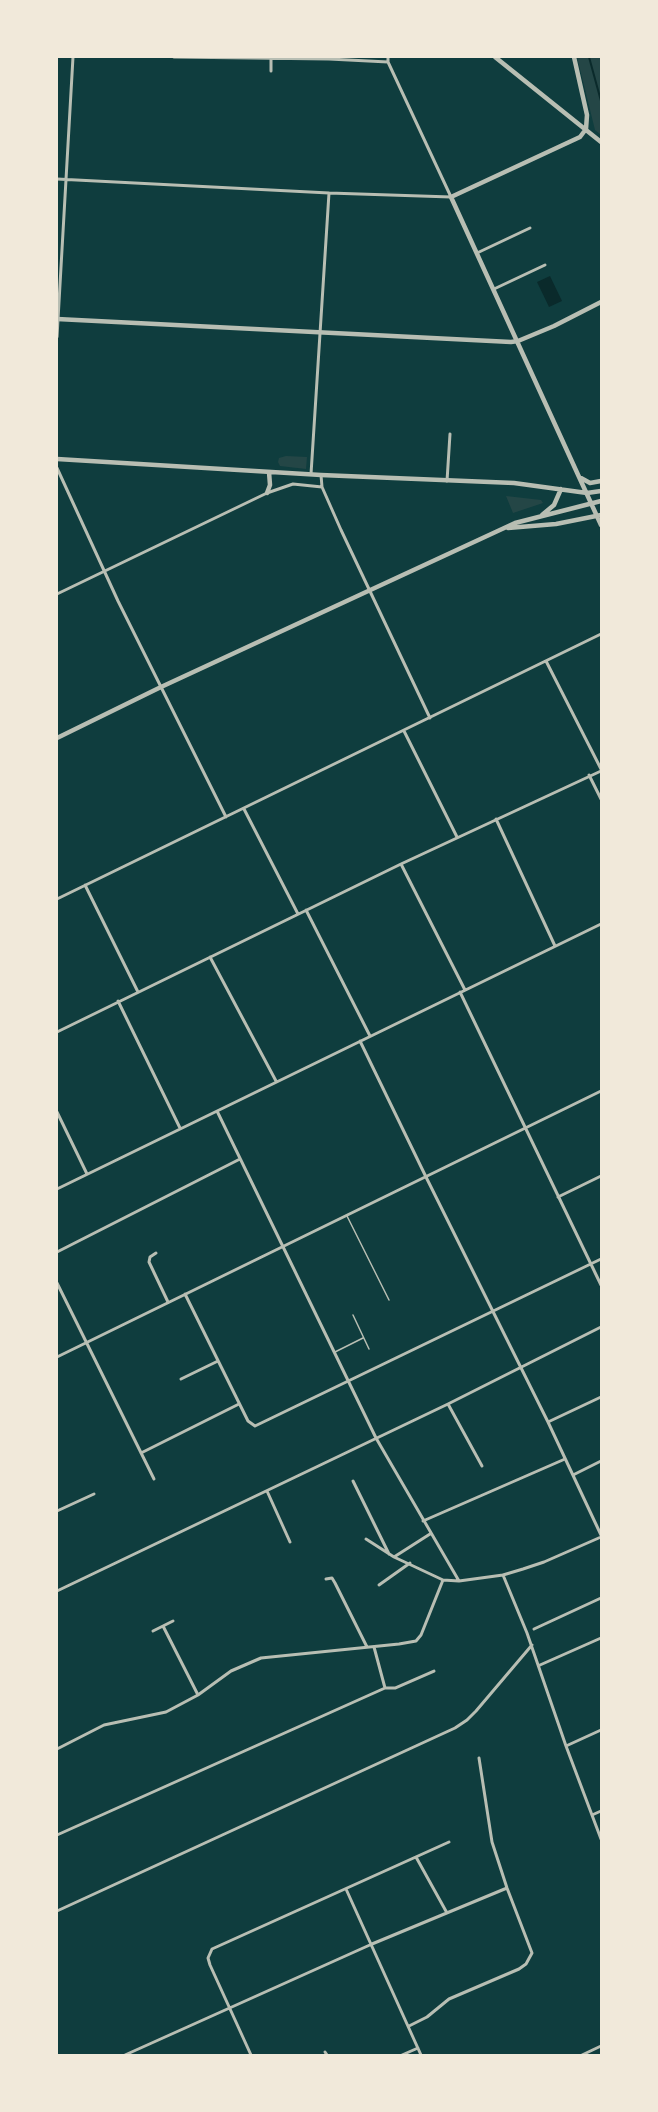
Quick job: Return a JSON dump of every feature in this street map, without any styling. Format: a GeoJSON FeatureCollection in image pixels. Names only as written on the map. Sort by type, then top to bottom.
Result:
{"type":"FeatureCollection","features":[{"type":"Feature","properties":{"kind":"street"},"geometry":{"type":"LineString","coordinates":[[57,337],[73,57]]}},
{"type":"Feature","properties":{"kind":"street"},"geometry":{"type":"LineString","coordinates":[[174,57],[330,58],[388,62]]}},
{"type":"Feature","properties":{"kind":"street"},"geometry":{"type":"LineString","coordinates":[[388,57],[388,62],[599,516],[601,525]]}},
{"type":"Feature","properties":{"kind":"street"},"geometry":{"type":"LineString","coordinates":[[495,57],[601,142]]}},
{"type":"Feature","properties":{"kind":"street"},"geometry":{"type":"LineString","coordinates":[[57,178],[329,193],[451,197],[580,137],[586,129],[587,115],[574,57]]}},
{"type":"Feature","properties":{"kind":"street"},"geometry":{"type":"LineString","coordinates":[[271,58],[271,71]]}},
{"type":"Feature","properties":{"kind":"street"},"geometry":{"type":"LineString","coordinates":[[311,474],[329,193]]}},
{"type":"Feature","properties":{"kind":"street"},"geometry":{"type":"LineString","coordinates":[[477,254],[530,228]]}},
{"type":"Feature","properties":{"kind":"street"},"geometry":{"type":"LineString","coordinates":[[494,289],[545,265]]}},
{"type":"Feature","properties":{"kind":"street"},"geometry":{"type":"LineString","coordinates":[[58,319],[489,342],[518,341],[601,302]]}},
{"type":"Feature","properties":{"kind":"street"},"geometry":{"type":"LineString","coordinates":[[447,481],[450,434]]}},
{"type":"Feature","properties":{"kind":"street"},"geometry":{"type":"LineString","coordinates":[[57,459],[321,475],[514,483],[587,493],[601,491]]}},
{"type":"Feature","properties":{"kind":"street"},"geometry":{"type":"LineString","coordinates":[[57,468],[104,571],[225,817]]}},
{"type":"Feature","properties":{"kind":"street"},"geometry":{"type":"LineString","coordinates":[[267,493],[270,485],[269,472]]}},
{"type":"Feature","properties":{"kind":"street"},"geometry":{"type":"LineString","coordinates":[[321,475],[322,487],[430,718]]}},
{"type":"Feature","properties":{"kind":"street"},"geometry":{"type":"LineString","coordinates":[[581,478],[590,483],[601,481]]}},
{"type":"Feature","properties":{"kind":"street"},"geometry":{"type":"LineString","coordinates":[[57,594],[267,493],[293,484],[322,487]]}},
{"type":"Feature","properties":{"kind":"street"},"geometry":{"type":"LineString","coordinates":[[542,515],[554,505],[561,489]]}},
{"type":"Feature","properties":{"kind":"street"},"geometry":{"type":"LineString","coordinates":[[57,738],[161,687],[521,521],[601,501]]}},
{"type":"Feature","properties":{"kind":"street"},"geometry":{"type":"LineString","coordinates":[[506,528],[556,524],[599,516]]}},
{"type":"Feature","properties":{"kind":"street"},"geometry":{"type":"LineString","coordinates":[[57,899],[601,634]]}},
{"type":"Feature","properties":{"kind":"street"},"geometry":{"type":"LineString","coordinates":[[57,1032],[401,864],[601,770],[546,661]]}},
{"type":"Feature","properties":{"kind":"street"},"geometry":{"type":"LineString","coordinates":[[404,731],[458,837]]}},
{"type":"Feature","properties":{"kind":"street"},"geometry":{"type":"LineString","coordinates":[[589,775],[601,799]]}},
{"type":"Feature","properties":{"kind":"street"},"geometry":{"type":"LineString","coordinates":[[244,808],[298,914]]}},
{"type":"Feature","properties":{"kind":"street"},"geometry":{"type":"LineString","coordinates":[[496,819],[555,946]]}},
{"type":"Feature","properties":{"kind":"street"},"geometry":{"type":"LineString","coordinates":[[401,864],[465,990]]}},
{"type":"Feature","properties":{"kind":"street"},"geometry":{"type":"LineString","coordinates":[[85,885],[138,992]]}},
{"type":"Feature","properties":{"kind":"street"},"geometry":{"type":"LineString","coordinates":[[306,910],[370,1036]]}},
{"type":"Feature","properties":{"kind":"street"},"geometry":{"type":"LineString","coordinates":[[57,1189],[601,924]]}},
{"type":"Feature","properties":{"kind":"street"},"geometry":{"type":"LineString","coordinates":[[210,957],[276,1082]]}},
{"type":"Feature","properties":{"kind":"street"},"geometry":{"type":"LineString","coordinates":[[460,992],[601,1285]]}},
{"type":"Feature","properties":{"kind":"street"},"geometry":{"type":"LineString","coordinates":[[118,1001],[180,1128]]}},
{"type":"Feature","properties":{"kind":"street"},"geometry":{"type":"LineString","coordinates":[[360,1041],[548,1422],[601,1536],[544,1562],[503,1575],[459,1581],[443,1580],[394,1557],[366,1539]]}},
{"type":"Feature","properties":{"kind":"street"},"geometry":{"type":"LineString","coordinates":[[57,1357],[601,1091]]}},
{"type":"Feature","properties":{"kind":"street"},"geometry":{"type":"LineString","coordinates":[[216,1110],[376,1438],[459,1581]]}},
{"type":"Feature","properties":{"kind":"street"},"geometry":{"type":"LineString","coordinates":[[57,1112],[87,1174]]}},
{"type":"Feature","properties":{"kind":"street"},"geometry":{"type":"LineString","coordinates":[[57,1252],[240,1160]]}},
{"type":"Feature","properties":{"kind":"street"},"geometry":{"type":"LineString","coordinates":[[558,1197],[601,1176]]}},
{"type":"Feature","properties":{"kind":"street"},"geometry":{"type":"LineString","coordinates":[[156,1253],[150,1257],[149,1262],[168,1302]]}},
{"type":"Feature","properties":{"kind":"street"},"geometry":{"type":"LineString","coordinates":[[184,1294],[239,1404],[254,1426],[601,1259]]}},
{"type":"Feature","properties":{"kind":"street"},"geometry":{"type":"LineString","coordinates":[[57,1283],[154,1479]]}},
{"type":"Feature","properties":{"kind":"street"},"geometry":{"type":"LineString","coordinates":[[57,1591],[522,1369],[601,1327]]}},
{"type":"Feature","properties":{"kind":"street"},"geometry":{"type":"LineString","coordinates":[[181,1378],[218,1361]]}},
{"type":"Feature","properties":{"kind":"street"},"geometry":{"type":"LineString","coordinates":[[548,1422],[601,1397]]}},
{"type":"Feature","properties":{"kind":"street"},"geometry":{"type":"LineString","coordinates":[[141,1453],[239,1404]]}},
{"type":"Feature","properties":{"kind":"street"},"geometry":{"type":"LineString","coordinates":[[448,1404],[482,1466]]}},
{"type":"Feature","properties":{"kind":"street"},"geometry":{"type":"LineString","coordinates":[[423,1521],[565,1459]]}},
{"type":"Feature","properties":{"kind":"street"},"geometry":{"type":"LineString","coordinates":[[573,1475],[601,1461]]}},
{"type":"Feature","properties":{"kind":"street"},"geometry":{"type":"LineString","coordinates":[[353,1481],[389,1554]]}},
{"type":"Feature","properties":{"kind":"street"},"geometry":{"type":"LineString","coordinates":[[267,1491],[291,1542]]}},
{"type":"Feature","properties":{"kind":"street"},"geometry":{"type":"LineString","coordinates":[[57,1511],[94,1494]]}},
{"type":"Feature","properties":{"kind":"street"},"geometry":{"type":"LineString","coordinates":[[394,1557],[430,1534]]}},
{"type":"Feature","properties":{"kind":"street"},"geometry":{"type":"LineString","coordinates":[[379,1585],[410,1563]]}},
{"type":"Feature","properties":{"kind":"street"},"geometry":{"type":"LineString","coordinates":[[503,1575],[532,1645],[566,1746],[601,1839]]}},
{"type":"Feature","properties":{"kind":"street"},"geometry":{"type":"LineString","coordinates":[[326,1579],[332,1578],[367,1647]]}},
{"type":"Feature","properties":{"kind":"street"},"geometry":{"type":"LineString","coordinates":[[57,1749],[92,1730],[166,1712],[198,1695],[231,1671],[261,1658],[399,1644],[419,1639],[443,1580]]}},
{"type":"Feature","properties":{"kind":"street"},"geometry":{"type":"LineString","coordinates":[[534,1629],[601,1598]]}},
{"type":"Feature","properties":{"kind":"street"},"geometry":{"type":"LineString","coordinates":[[153,1631],[173,1622]]}},
{"type":"Feature","properties":{"kind":"street"},"geometry":{"type":"LineString","coordinates":[[163,1626],[198,1695]]}},
{"type":"Feature","properties":{"kind":"street"},"geometry":{"type":"LineString","coordinates":[[539,1666],[601,1638]]}},
{"type":"Feature","properties":{"kind":"street"},"geometry":{"type":"LineString","coordinates":[[57,1911],[455,1728],[476,1712],[532,1645]]}},
{"type":"Feature","properties":{"kind":"street"},"geometry":{"type":"LineString","coordinates":[[374,1647],[385,1688]]}},
{"type":"Feature","properties":{"kind":"street"},"geometry":{"type":"LineString","coordinates":[[57,1835],[385,1688],[394,1688],[434,1671]]}},
{"type":"Feature","properties":{"kind":"street"},"geometry":{"type":"LineString","coordinates":[[566,1746],[601,1730]]}},
{"type":"Feature","properties":{"kind":"street"},"geometry":{"type":"LineString","coordinates":[[409,2026],[427,2017],[449,1999],[519,1969],[526,1964],[532,1953],[489,1832],[479,1758]]}},
{"type":"Feature","properties":{"kind":"street"},"geometry":{"type":"LineString","coordinates":[[592,1815],[601,1811]]}},
{"type":"Feature","properties":{"kind":"street"},"geometry":{"type":"LineString","coordinates":[[252,2055],[210,1965],[208,1958],[212,1949],[449,1842]]}},
{"type":"Feature","properties":{"kind":"street"},"geometry":{"type":"LineString","coordinates":[[416,1857],[447,1913]]}},
{"type":"Feature","properties":{"kind":"street"},"geometry":{"type":"LineString","coordinates":[[125,2055],[372,1944],[507,1888]]}},
{"type":"Feature","properties":{"kind":"street"},"geometry":{"type":"LineString","coordinates":[[346,1889],[421,2055]]}},
{"type":"Feature","properties":{"kind":"street"},"geometry":{"type":"LineString","coordinates":[[582,2055],[601,2046]]}},
{"type":"Feature","properties":{"kind":"street"},"geometry":{"type":"LineString","coordinates":[[402,2055],[418,2048]]}},
{"type":"Feature","properties":{"kind":"lane"},"geometry":{"type":"LineString","coordinates":[[347,1215],[389,1300]]}},
{"type":"Feature","properties":{"kind":"lane"},"geometry":{"type":"LineString","coordinates":[[353,1315],[369,1349]]}},
{"type":"Feature","properties":{"kind":"lane"},"geometry":{"type":"LineString","coordinates":[[333,1353],[364,1338]]}},
{"type":"Feature","properties":{"kind":"shaded area"},"geometry":{"type":"Polygon","coordinates":[[[577,57],[601,57],[601,135],[595,130],[577,57]]]}},
{"type":"Feature","properties":{"kind":"shaded area"},"geometry":{"type":"Polygon","coordinates":[[[550,276],[562,301],[549,307],[537,282],[550,276]]]}},
{"type":"Feature","properties":{"kind":"shaded area"},"geometry":{"type":"Polygon","coordinates":[[[307,457],[306,469],[280,466],[279,458],[307,457]]]}},
{"type":"Feature","properties":{"kind":"shaded area"},"geometry":{"type":"Polygon","coordinates":[[[506,496],[541,500],[543,503],[513,513],[506,496]]]}},
{"type":"Feature","properties":{"kind":"waterway"},"geometry":{"type":"LineString","coordinates":[[589,57],[601,101]]}}]}
